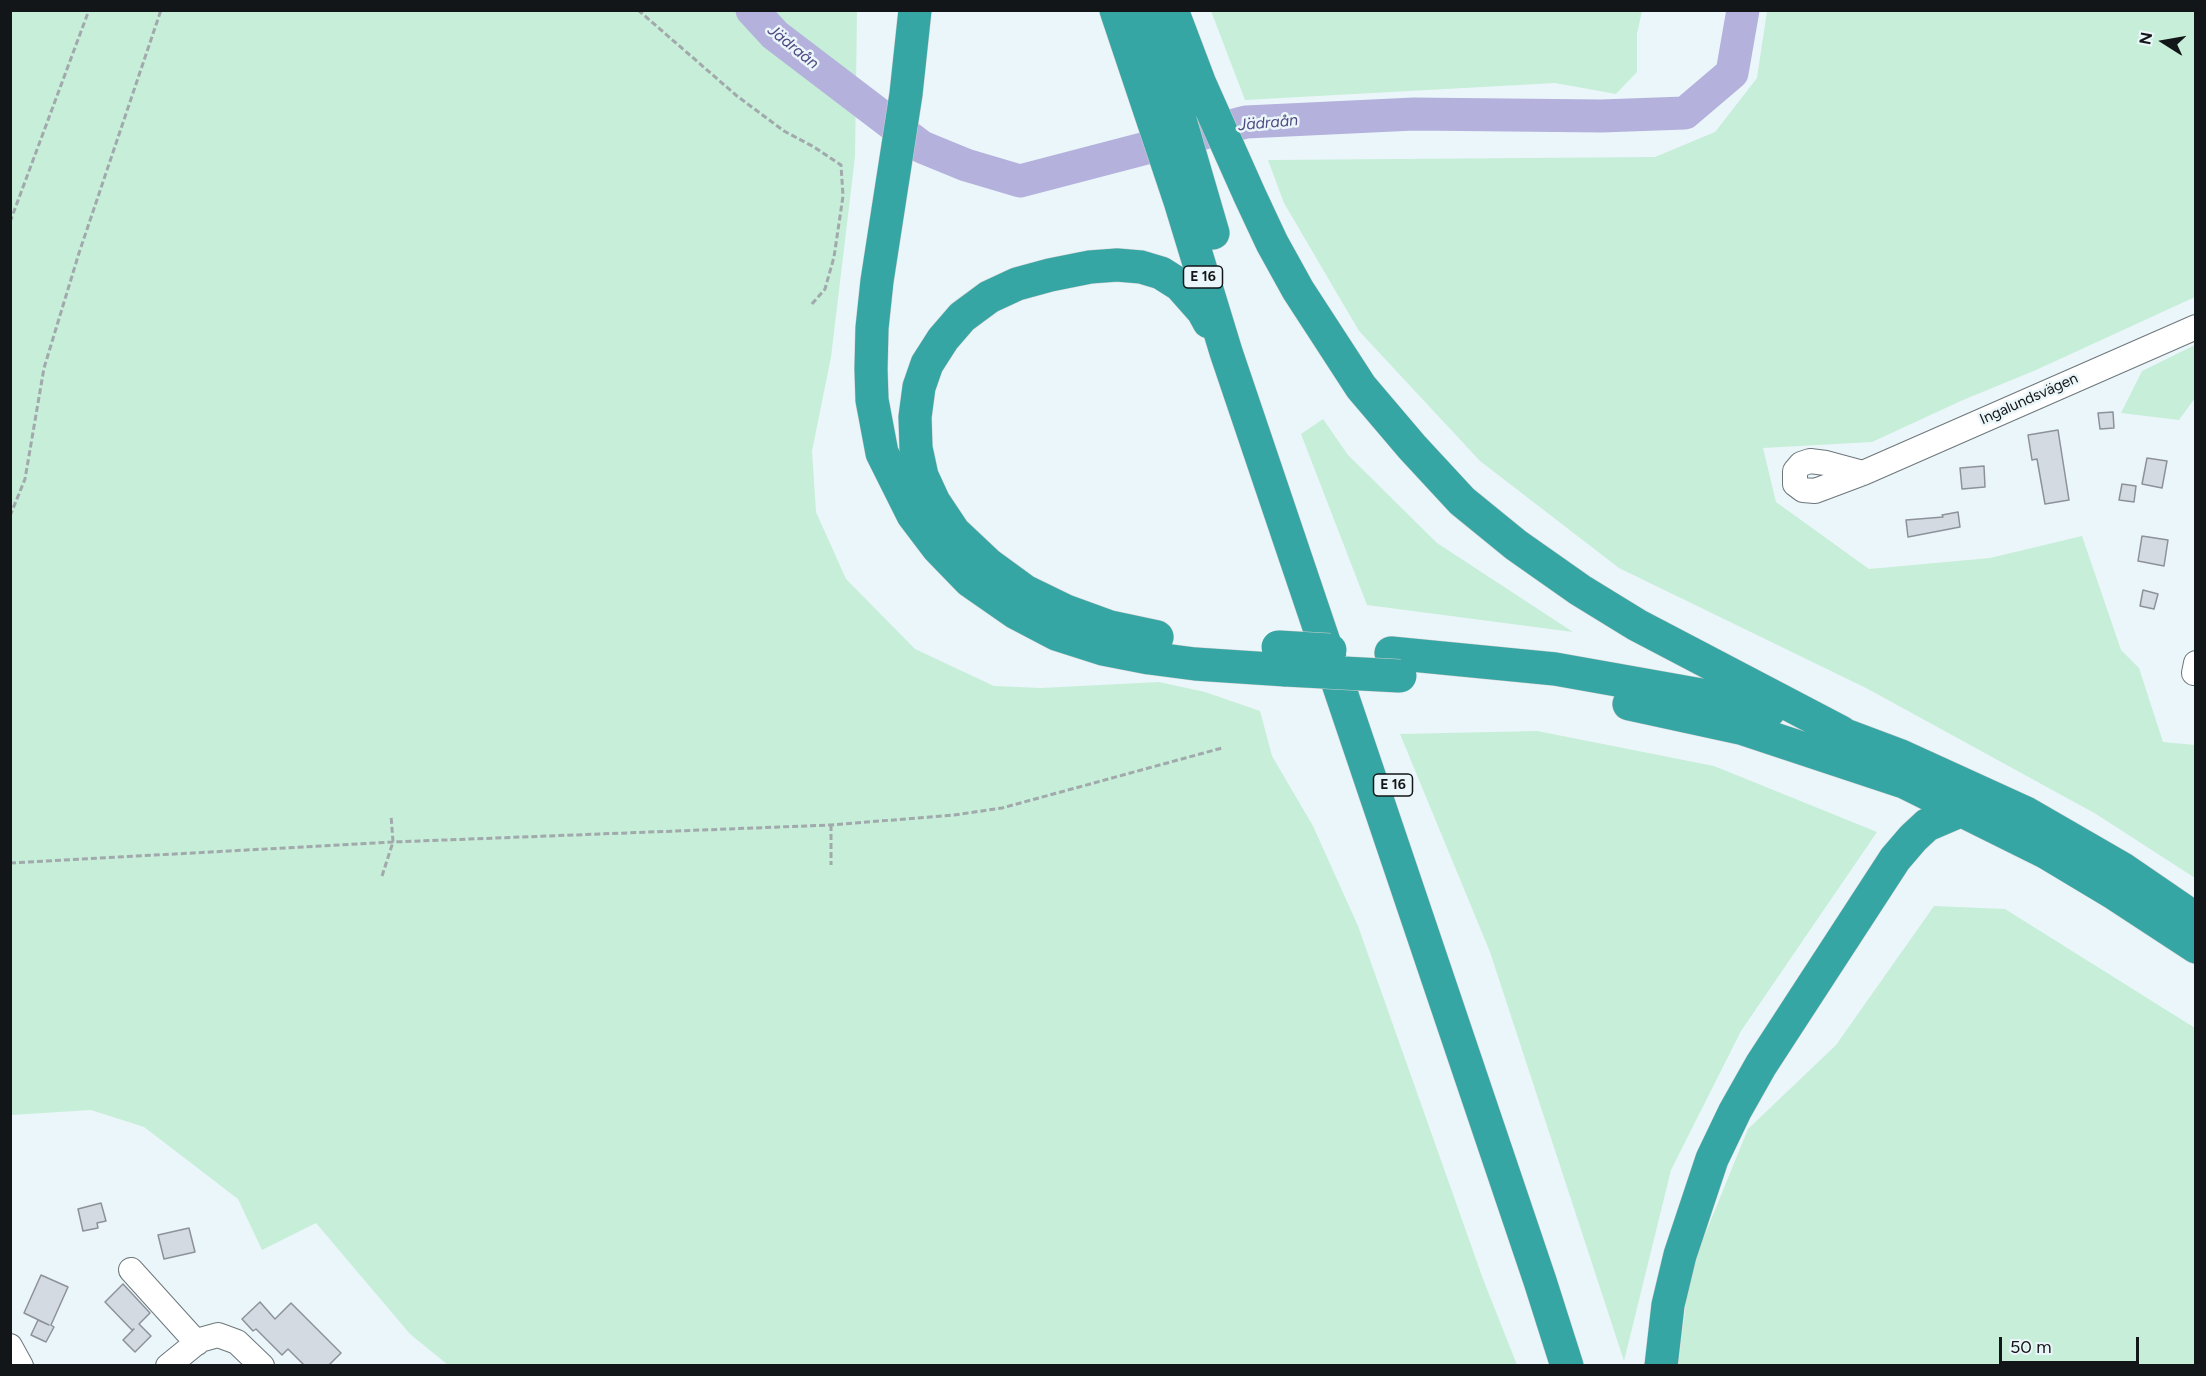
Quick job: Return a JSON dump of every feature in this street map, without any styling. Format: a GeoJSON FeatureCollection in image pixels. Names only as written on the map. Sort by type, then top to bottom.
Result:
{"type":"FeatureCollection","features":[{"type":"Feature","properties":{"kind":"highway"},"geometry":{"type":"LineString","coordinates":[[915,10],[906,94],[872,328],[871,369],[876,424],[882,453],[913,514],[938,548],[970,581],[1016,613],[1056,634],[1103,649],[1195,664],[1282,658]]}},
{"type":"Feature","properties":{"kind":"highway","name":"E 16"},"geometry":{"type":"LineString","coordinates":[[1116,10],[1170,86]]}},
{"type":"Feature","properties":{"kind":"highway","name":"E 16"},"geometry":{"type":"LineString","coordinates":[[1148,10],[1170,86],[1192,202],[1226,352],[1533,1258],[1567,1365]]}},
{"type":"Feature","properties":{"kind":"highway"},"geometry":{"type":"LineString","coordinates":[[1172,10],[1170,86],[1250,196],[1298,290],[1361,387],[1462,501],[1516,545],[1580,590],[1636,625],[1841,732],[1953,778],[2026,813],[2123,869],[2196,919]]}},
{"type":"Feature","properties":{"kind":"highway","name":"E 16"},"geometry":{"type":"LineString","coordinates":[[1192,202],[1309,535],[1555,1265],[1586,1365]]}},
{"type":"Feature","properties":{"kind":"highway"},"geometry":{"type":"LineString","coordinates":[[1226,352],[1203,311],[1180,285],[1161,273],[1129,266],[1090,267],[1017,284],[988,297],[962,317],[943,339],[927,364],[919,387],[916,407],[916,448],[922,476],[933,502],[954,532],[988,564],[1025,591],[1066,611],[1110,627],[1282,658],[1395,665],[1555,669],[1735,701],[1841,732]]}},
{"type":"Feature","properties":{"kind":"highway"},"geometry":{"type":"LineString","coordinates":[[1395,665],[1475,682],[1555,691],[1647,707],[1744,729],[1904,782],[2047,853],[2196,947]]}},
{"type":"Feature","properties":{"kind":"highway"},"geometry":{"type":"LineString","coordinates":[[1661,1365],[1668,1305],[1680,1254],[1712,1159],[1735,1111],[1773,1046],[1895,859],[1912,838],[1927,825],[1962,810]]}},
{"type":"Feature","properties":{"kind":"street","name":"Ingalundsvägen"},"geometry":{"type":"LineString","coordinates":[[1863,473],[2196,327]]}},
{"type":"Feature","properties":{"kind":"street"},"geometry":{"type":"LineString","coordinates":[[131,1269],[197,1343]]}},
{"type":"Feature","properties":{"kind":"street"},"geometry":{"type":"LineString","coordinates":[[168,1365],[197,1343],[218,1335],[246,1349],[262,1365]]}},
{"type":"Feature","properties":{"kind":"street"},"geometry":{"type":"LineString","coordinates":[[10,1346],[21,1365]]}},
{"type":"Feature","properties":{"kind":"path"},"geometry":{"type":"LineString","coordinates":[[10,222],[89,10]]}},
{"type":"Feature","properties":{"kind":"path"},"geometry":{"type":"LineString","coordinates":[[10,516],[25,479],[44,368],[161,10]]}},
{"type":"Feature","properties":{"kind":"path"},"geometry":{"type":"LineString","coordinates":[[638,10],[737,96],[784,131],[841,165],[843,196],[834,257],[825,289],[811,305]]}},
{"type":"Feature","properties":{"kind":"path"},"geometry":{"type":"LineString","coordinates":[[10,863],[393,842],[831,825],[954,815],[1002,807],[1222,748]]}},
{"type":"Feature","properties":{"kind":"path"},"geometry":{"type":"LineString","coordinates":[[382,876],[393,842],[391,815]]}},
{"type":"Feature","properties":{"kind":"path"},"geometry":{"type":"LineString","coordinates":[[831,825],[831,865]]}},
{"type":"Feature","properties":{"kind":"green space"},"geometry":{"type":"Polygon","coordinates":[[[10,11],[857,11],[855,157],[831,357],[812,451],[816,512],[846,579],[915,649],[994,686],[1041,688],[1159,682],[1205,692],[1260,711],[1272,756],[1313,826],[1358,926],[1483,1279],[1517,1365],[448,1365],[410,1334],[316,1223],[262,1250],[238,1199],[144,1127],[91,1110],[11,1115],[10,11]]]}},
{"type":"Feature","properties":{"kind":"green space"},"geometry":{"type":"Polygon","coordinates":[[[1211,11],[1642,11],[1637,34],[1637,72],[1616,94],[1555,83],[1245,100],[1211,11]]]}},
{"type":"Feature","properties":{"kind":"green space"},"geometry":{"type":"Polygon","coordinates":[[[1767,11],[2195,11],[2195,297],[1872,442],[1763,448],[1776,502],[1869,569],[1990,558],[2082,536],[2121,650],[2139,668],[2163,742],[2195,745],[2195,878],[2096,814],[1868,689],[1619,568],[1480,461],[1359,331],[1284,203],[1268,160],[1655,157],[1715,132],[1757,78],[1767,11]]]}},
{"type":"Feature","properties":{"kind":"green space"},"geometry":{"type":"Polygon","coordinates":[[[2195,345],[2195,398],[2179,420],[2121,413],[2142,371],[2195,345]]]}},
{"type":"Feature","properties":{"kind":"green space"},"geometry":{"type":"Polygon","coordinates":[[[1323,419],[1348,455],[1437,543],[1573,632],[1367,605],[1301,434],[1323,419]]]}},
{"type":"Feature","properties":{"kind":"green space"},"geometry":{"type":"Polygon","coordinates":[[[1537,731],[1714,766],[1877,832],[1741,1031],[1671,1170],[1624,1361],[1490,952],[1400,734],[1537,731]]]}},
{"type":"Feature","properties":{"kind":"green space"},"geometry":{"type":"Polygon","coordinates":[[[1934,906],[2005,909],[2195,1028],[2195,1365],[1678,1366],[1690,1271],[1748,1129],[1836,1045],[1934,906]]]}},
{"type":"Feature","properties":{"kind":"building"},"geometry":{"type":"Polygon","coordinates":[[[2113,412],[2114,428],[2100,429],[2098,413],[2113,412]]]}},
{"type":"Feature","properties":{"kind":"building"},"geometry":{"type":"Polygon","coordinates":[[[2058,430],[2069,500],[2045,504],[2037,459],[2032,460],[2028,435],[2058,430]]]}},
{"type":"Feature","properties":{"kind":"building"},"geometry":{"type":"Polygon","coordinates":[[[2147,458],[2167,461],[2162,488],[2142,484],[2147,458]]]}},
{"type":"Feature","properties":{"kind":"building"},"geometry":{"type":"Polygon","coordinates":[[[1984,466],[1985,487],[1962,489],[1960,468],[1984,466]]]}},
{"type":"Feature","properties":{"kind":"building"},"geometry":{"type":"Polygon","coordinates":[[[2122,484],[2136,486],[2134,502],[2119,500],[2122,484]]]}},
{"type":"Feature","properties":{"kind":"building"},"geometry":{"type":"Polygon","coordinates":[[[1958,512],[1960,527],[1908,537],[1906,520],[1943,517],[1942,515],[1958,512]]]}},
{"type":"Feature","properties":{"kind":"building"},"geometry":{"type":"Polygon","coordinates":[[[2142,536],[2168,540],[2164,566],[2138,561],[2142,536]]]}},
{"type":"Feature","properties":{"kind":"building"},"geometry":{"type":"Polygon","coordinates":[[[2143,590],[2158,594],[2154,609],[2140,606],[2143,590]]]}},
{"type":"Feature","properties":{"kind":"building"},"geometry":{"type":"Polygon","coordinates":[[[101,1203],[106,1221],[97,1223],[98,1228],[83,1231],[78,1209],[101,1203]]]}},
{"type":"Feature","properties":{"kind":"building"},"geometry":{"type":"Polygon","coordinates":[[[189,1228],[195,1252],[164,1259],[158,1235],[189,1228]]]}},
{"type":"Feature","properties":{"kind":"building"},"geometry":{"type":"Polygon","coordinates":[[[41,1275],[68,1287],[51,1325],[54,1327],[46,1342],[31,1335],[38,1320],[49,1325],[24,1313],[41,1275]]]}},
{"type":"Feature","properties":{"kind":"building"},"geometry":{"type":"Polygon","coordinates":[[[123,1284],[150,1313],[139,1324],[151,1336],[135,1352],[123,1340],[134,1329],[132,1330],[105,1302],[123,1284]]]}},
{"type":"Feature","properties":{"kind":"building"},"geometry":{"type":"Polygon","coordinates":[[[260,1302],[275,1319],[291,1303],[341,1353],[329,1365],[304,1365],[288,1349],[282,1355],[256,1329],[253,1331],[242,1319],[260,1302]]]}},
{"type":"Feature","properties":{"kind":"waterway","name":"Jädraån"},"geometry":{"type":"LineString","coordinates":[[752,10],[775,35],[922,147],[966,165],[1020,181],[1246,122],[1414,114],[1601,116],[1685,113],[1732,73],[1743,10]]}}]}
